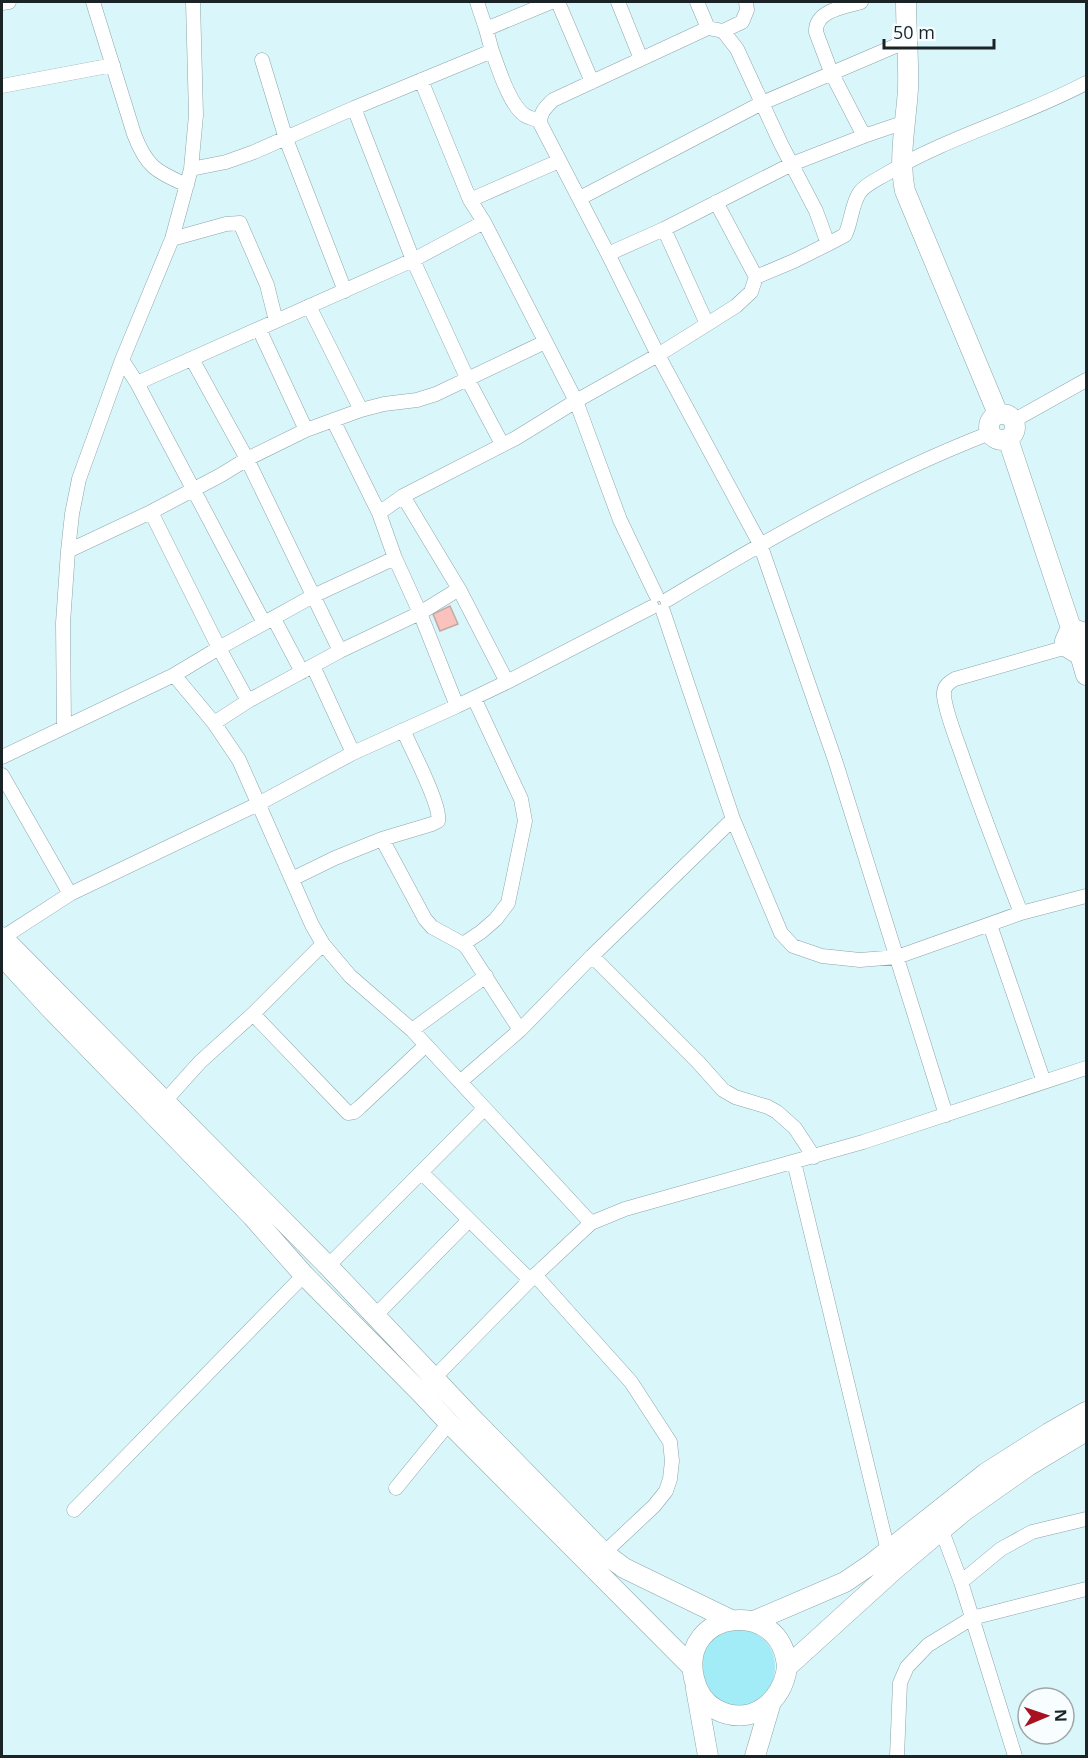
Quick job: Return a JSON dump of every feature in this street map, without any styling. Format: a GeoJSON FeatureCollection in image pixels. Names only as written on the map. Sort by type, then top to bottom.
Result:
{"type":"FeatureCollection","features":[{"type":"Feature","properties":{"kind":"main road"},"geometry":{"type":"LineString","coordinates":[[906,2],[908,89],[902,165],[903,180],[910,206],[1002,427],[1080,641],[1086,675]]}},
{"type":"Feature","properties":{"kind":"main road"},"geometry":{"type":"LineString","coordinates":[[2,938],[376,1315],[427,1385],[449,1423],[691,1666]]}},
{"type":"Feature","properties":{"kind":"main road"},"geometry":{"type":"LineString","coordinates":[[2,955],[49,1007],[252,1216],[304,1275],[427,1385],[604,1553],[624,1568],[731,1620]]}},
{"type":"Feature","properties":{"kind":"main road"},"geometry":{"type":"LineString","coordinates":[[754,1622],[845,1582],[986,1473],[1086,1412]]}},
{"type":"Feature","properties":{"kind":"main road"},"geometry":{"type":"LineString","coordinates":[[787,1667],[964,1511],[1028,1466],[1086,1431]]}},
{"type":"Feature","properties":{"kind":"main road"},"geometry":{"type":"LineString","coordinates":[[696,1689],[708,1704],[726,1713],[735,1715],[755,1712],[771,1702],[778,1695],[782,1686],[787,1667],[778,1639],[767,1628],[742,1619],[720,1623],[702,1636],[692,1655],[691,1666],[708,1756]]}},
{"type":"Feature","properties":{"kind":"main road"},"geometry":{"type":"LineString","coordinates":[[755,1756],[771,1702]]}},
{"type":"Feature","properties":{"kind":"street"},"geometry":{"type":"LineString","coordinates":[[2,3],[9,2]]}},
{"type":"Feature","properties":{"kind":"street"},"geometry":{"type":"LineString","coordinates":[[93,2],[141,153],[162,174],[187,185]]}},
{"type":"Feature","properties":{"kind":"street"},"geometry":{"type":"LineString","coordinates":[[64,726],[63,623],[72,514],[79,479],[122,360],[172,239],[191,169],[196,115],[193,2]]}},
{"type":"Feature","properties":{"kind":"street"},"geometry":{"type":"LineString","coordinates":[[477,2],[502,80],[517,107],[526,116],[539,121],[658,355],[760,544],[835,760],[946,1115]]}},
{"type":"Feature","properties":{"kind":"street"},"geometry":{"type":"LineString","coordinates":[[486,29],[551,2]]}},
{"type":"Feature","properties":{"kind":"street"},"geometry":{"type":"LineString","coordinates":[[558,2],[592,82]]}},
{"type":"Feature","properties":{"kind":"street"},"geometry":{"type":"LineString","coordinates":[[618,2],[641,59]]}},
{"type":"Feature","properties":{"kind":"street"},"geometry":{"type":"LineString","coordinates":[[697,2],[708,28]]}},
{"type":"Feature","properties":{"kind":"street"},"geometry":{"type":"LineString","coordinates":[[539,121],[546,107],[554,100],[708,28],[723,31],[742,22],[747,10],[746,2]]}},
{"type":"Feature","properties":{"kind":"street"},"geometry":{"type":"LineString","coordinates":[[861,2],[832,6],[817,22],[816,32],[831,72],[864,136]]}},
{"type":"Feature","properties":{"kind":"street"},"geometry":{"type":"LineString","coordinates":[[723,31],[737,49],[816,211],[828,244]]}},
{"type":"Feature","properties":{"kind":"street"},"geometry":{"type":"LineString","coordinates":[[580,198],[762,103],[907,40]]}},
{"type":"Feature","properties":{"kind":"street"},"geometry":{"type":"LineString","coordinates":[[191,169],[226,162],[286,139],[492,51]]}},
{"type":"Feature","properties":{"kind":"street"},"geometry":{"type":"LineString","coordinates":[[261,60],[286,139],[345,291]]}},
{"type":"Feature","properties":{"kind":"street"},"geometry":{"type":"LineString","coordinates":[[2,86],[113,65]]}},
{"type":"Feature","properties":{"kind":"street"},"geometry":{"type":"LineString","coordinates":[[421,80],[470,200],[484,222],[576,401],[620,520],[659,603],[733,819],[781,933],[794,946],[822,956],[860,960],[897,957],[1021,913],[1086,896]]}},
{"type":"Feature","properties":{"kind":"street"},"geometry":{"type":"LineString","coordinates":[[756,277],[845,235],[854,204],[862,189],[902,165],[961,137],[1058,98],[1086,83]]}},
{"type":"Feature","properties":{"kind":"street"},"geometry":{"type":"LineString","coordinates":[[354,108],[413,260],[468,380],[502,444]]}},
{"type":"Feature","properties":{"kind":"street"},"geometry":{"type":"LineString","coordinates":[[608,254],[664,229],[792,164],[905,122]]}},
{"type":"Feature","properties":{"kind":"street"},"geometry":{"type":"LineString","coordinates":[[470,200],[559,161]]}},
{"type":"Feature","properties":{"kind":"street"},"geometry":{"type":"LineString","coordinates":[[379,513],[403,496],[516,438],[658,355],[747,297],[756,277],[716,202]]}},
{"type":"Feature","properties":{"kind":"street"},"geometry":{"type":"LineString","coordinates":[[137,383],[413,260],[484,222]]}},
{"type":"Feature","properties":{"kind":"street"},"geometry":{"type":"LineString","coordinates":[[172,239],[226,224],[240,223],[267,285],[276,321]]}},
{"type":"Feature","properties":{"kind":"street"},"geometry":{"type":"LineString","coordinates":[[664,229],[707,324]]}},
{"type":"Feature","properties":{"kind":"street"},"geometry":{"type":"LineString","coordinates":[[309,306],[361,410]]}},
{"type":"Feature","properties":{"kind":"street"},"geometry":{"type":"LineString","coordinates":[[259,328],[306,430]]}},
{"type":"Feature","properties":{"kind":"street"},"geometry":{"type":"LineString","coordinates":[[68,551],[151,512],[247,459],[306,430],[361,410],[384,404],[422,399],[468,380],[546,342]]}},
{"type":"Feature","properties":{"kind":"street"},"geometry":{"type":"LineString","coordinates":[[192,358],[247,459],[340,651]]}},
{"type":"Feature","properties":{"kind":"street"},"geometry":{"type":"LineString","coordinates":[[122,360],[269,621],[308,669],[353,753]]}},
{"type":"Feature","properties":{"kind":"street"},"geometry":{"type":"LineString","coordinates":[[2,938],[70,894],[258,804],[353,753],[507,682],[659,603],[760,544],[893,476],[1002,427],[1086,380]]}},
{"type":"Feature","properties":{"kind":"street"},"geometry":{"type":"LineString","coordinates":[[333,420],[379,513],[395,558],[420,613],[457,706]]}},
{"type":"Feature","properties":{"kind":"street"},"geometry":{"type":"LineString","coordinates":[[403,496],[459,589],[507,682]]}},
{"type":"Feature","properties":{"kind":"street"},"geometry":{"type":"LineString","coordinates":[[151,512],[248,701]]}},
{"type":"Feature","properties":{"kind":"street"},"geometry":{"type":"LineString","coordinates":[[2,757],[174,675],[313,596],[395,558]]}},
{"type":"Feature","properties":{"kind":"street"},"geometry":{"type":"LineString","coordinates":[[214,723],[248,701],[340,651],[420,613],[459,589]]}},
{"type":"Feature","properties":{"kind":"street"},"geometry":{"type":"LineString","coordinates":[[1021,913],[981,809],[951,722],[944,692],[949,682],[955,679],[1080,641]]}},
{"type":"Feature","properties":{"kind":"street"},"geometry":{"type":"LineString","coordinates":[[174,675],[214,723],[239,760],[312,925],[323,944],[350,976],[412,1030],[591,1223]]}},
{"type":"Feature","properties":{"kind":"street"},"geometry":{"type":"LineString","coordinates":[[463,944],[496,919],[508,903],[525,821],[521,799],[474,698]]}},
{"type":"Feature","properties":{"kind":"street"},"geometry":{"type":"LineString","coordinates":[[292,879],[382,839],[439,820],[439,813],[432,794],[403,730]]}},
{"type":"Feature","properties":{"kind":"street"},"geometry":{"type":"LineString","coordinates":[[2,775],[70,894]]}},
{"type":"Feature","properties":{"kind":"street"},"geometry":{"type":"LineString","coordinates":[[460,1082],[520,1030],[592,956],[733,819]]}},
{"type":"Feature","properties":{"kind":"street"},"geometry":{"type":"LineString","coordinates":[[382,839],[425,919],[432,927],[463,944],[520,1030]]}},
{"type":"Feature","properties":{"kind":"street"},"geometry":{"type":"LineString","coordinates":[[990,925],[1044,1082]]}},
{"type":"Feature","properties":{"kind":"street"},"geometry":{"type":"LineString","coordinates":[[164,1102],[200,1062],[253,1014],[323,944]]}},
{"type":"Feature","properties":{"kind":"street"},"geometry":{"type":"LineString","coordinates":[[592,956],[723,1090],[735,1097],[777,1112],[795,1128],[814,1157]]}},
{"type":"Feature","properties":{"kind":"street"},"geometry":{"type":"LineString","coordinates":[[412,1030],[486,976]]}},
{"type":"Feature","properties":{"kind":"street"},"geometry":{"type":"LineString","coordinates":[[253,1014],[348,1113],[360,1107],[426,1045]]}},
{"type":"Feature","properties":{"kind":"street"},"geometry":{"type":"LineString","coordinates":[[427,1385],[532,1277],[591,1223],[625,1209],[863,1143],[1086,1068]]}},
{"type":"Feature","properties":{"kind":"street"},"geometry":{"type":"LineString","coordinates":[[328,1266],[484,1109]]}},
{"type":"Feature","properties":{"kind":"street"},"geometry":{"type":"LineString","coordinates":[[794,1162],[888,1551]]}},
{"type":"Feature","properties":{"kind":"street"},"geometry":{"type":"LineString","coordinates":[[422,1173],[469,1220],[532,1277],[631,1382],[670,1442],[672,1461],[666,1491],[654,1506],[604,1553]]}},
{"type":"Feature","properties":{"kind":"street"},"geometry":{"type":"LineString","coordinates":[[376,1315],[469,1220]]}},
{"type":"Feature","properties":{"kind":"street"},"geometry":{"type":"LineString","coordinates":[[74,1510],[304,1275]]}},
{"type":"Feature","properties":{"kind":"street"},"geometry":{"type":"LineString","coordinates":[[396,1488],[449,1423]]}},
{"type":"Feature","properties":{"kind":"street"},"geometry":{"type":"LineString","coordinates":[[961,1582],[1001,1549],[1032,1532],[1086,1520]]}},
{"type":"Feature","properties":{"kind":"street"},"geometry":{"type":"LineString","coordinates":[[942,1531],[961,1582],[1012,1753]]}},
{"type":"Feature","properties":{"kind":"street"},"geometry":{"type":"LineString","coordinates":[[897,1756],[900,1683],[914,1659],[928,1645],[972,1618],[1086,1589]]}},
{"type":"Feature","properties":{"kind":"shaded area"},"geometry":{"type":"Polygon","coordinates":[[[737,1627],[753,1632],[762,1638],[774,1656],[775,1667],[774,1678],[763,1696],[743,1706],[726,1704],[710,1696],[703,1685],[697,1664],[710,1638],[737,1627]]]}},
{"type":"Feature","properties":{"kind":"building"},"geometry":{"type":"Polygon","coordinates":[[[450,606],[458,624],[440,631],[433,614],[450,606]]]}}]}
